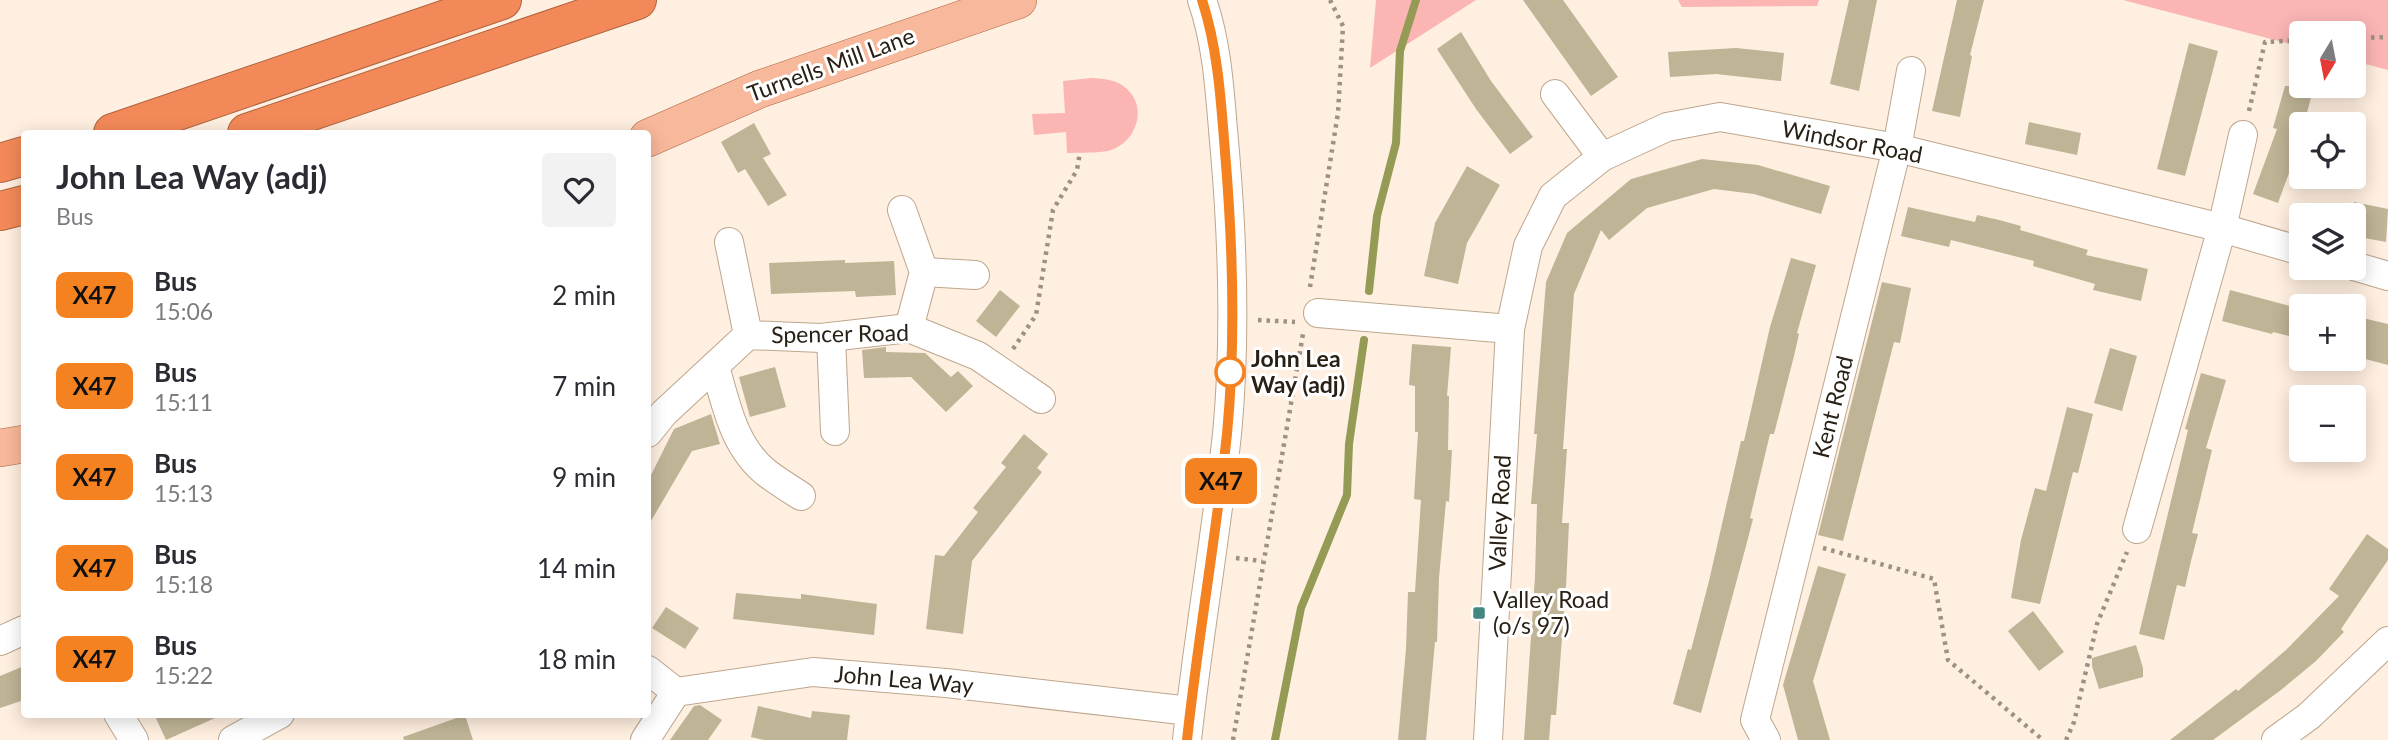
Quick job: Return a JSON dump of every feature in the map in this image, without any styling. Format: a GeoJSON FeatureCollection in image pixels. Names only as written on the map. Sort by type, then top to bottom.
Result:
{"type":"FeatureCollection","features":[{"type":"Feature","properties":{"kind":"highway"},"geometry":{"type":"LineString","coordinates":[[122,130],[502,0]]}},
{"type":"Feature","properties":{"kind":"highway"},"geometry":{"type":"LineString","coordinates":[[256,130],[637,0]]}},
{"type":"Feature","properties":{"kind":"highway"},"geometry":{"type":"LineString","coordinates":[[0,163],[21,157]]}},
{"type":"Feature","properties":{"kind":"highway"},"geometry":{"type":"LineString","coordinates":[[0,211],[21,206]]}},
{"type":"Feature","properties":{"kind":"main road","name":"Turnells Mill Lane"},"geometry":{"type":"LineString","coordinates":[[651,137],[760,89],[1018,0]]}},
{"type":"Feature","properties":{"kind":"main road"},"geometry":{"type":"LineString","coordinates":[[0,448],[21,444]]}},
{"type":"Feature","properties":{"kind":"street"},"geometry":{"type":"LineString","coordinates":[[1187,740],[1227,432],[1233,319],[1230,211],[1218,67],[1211,27],[1202,0]]}},
{"type":"Feature","properties":{"kind":"street","name":"Kent Road"},"geometry":{"type":"LineString","coordinates":[[1766,740],[1755,720],[1897,148],[1911,71]]}},
{"type":"Feature","properties":{"kind":"street"},"geometry":{"type":"LineString","coordinates":[[1555,94],[1602,157]]}},
{"type":"Feature","properties":{"kind":"street","name":"Windsor Road"},"geometry":{"type":"LineString","coordinates":[[1510,329],[1528,246],[1553,196],[1602,157],[1667,127],[1720,117],[1897,148],[2222,228],[2289,248]]}},
{"type":"Feature","properties":{"kind":"street"},"geometry":{"type":"LineString","coordinates":[[2137,529],[2222,228],[2243,135]]}},
{"type":"Feature","properties":{"kind":"street"},"geometry":{"type":"LineString","coordinates":[[902,210],[924,272],[909,328]]}},
{"type":"Feature","properties":{"kind":"street","name":"Spencer Road"},"geometry":{"type":"LineString","coordinates":[[729,242],[748,335]]}},
{"type":"Feature","properties":{"kind":"street"},"geometry":{"type":"LineString","coordinates":[[2366,270],[2388,276]]}},
{"type":"Feature","properties":{"kind":"street"},"geometry":{"type":"LineString","coordinates":[[924,272],[975,275]]}},
{"type":"Feature","properties":{"kind":"street"},"geometry":{"type":"LineString","coordinates":[[1313,305],[1510,329]]}},
{"type":"Feature","properties":{"kind":"street","name":"Spencer Road"},"geometry":{"type":"LineString","coordinates":[[651,429],[664,413],[748,335],[831,337],[909,328],[978,356],[1041,400]]}},
{"type":"Feature","properties":{"kind":"street","name":"Valley Road"},"geometry":{"type":"LineString","coordinates":[[1488,740],[1510,329]]}},
{"type":"Feature","properties":{"kind":"street"},"geometry":{"type":"LineString","coordinates":[[831,337],[835,431]]}},
{"type":"Feature","properties":{"kind":"street"},"geometry":{"type":"LineString","coordinates":[[715,366],[729,418],[746,450],[766,473],[801,496]]}},
{"type":"Feature","properties":{"kind":"street"},"geometry":{"type":"LineString","coordinates":[[0,641],[21,631]]}},
{"type":"Feature","properties":{"kind":"street"},"geometry":{"type":"LineString","coordinates":[[2276,740],[2309,716],[2388,641]]}},
{"type":"Feature","properties":{"kind":"street"},"geometry":{"type":"LineString","coordinates":[[645,740],[676,692],[651,672]]}},
{"type":"Feature","properties":{"kind":"street","name":"John Lea Way"},"geometry":{"type":"LineString","coordinates":[[676,692],[813,672],[946,682],[1190,711]]}},
{"type":"Feature","properties":{"kind":"street"},"geometry":{"type":"LineString","coordinates":[[120,718],[134,740]]}},
{"type":"Feature","properties":{"kind":"street"},"geometry":{"type":"LineString","coordinates":[[233,740],[273,718]]}},
{"type":"Feature","properties":{"kind":"path"},"geometry":{"type":"LineString","coordinates":[[1313,305],[1338,113],[1343,26],[1330,0]]}},
{"type":"Feature","properties":{"kind":"path"},"geometry":{"type":"LineString","coordinates":[[2366,38],[2388,37]]}},
{"type":"Feature","properties":{"kind":"path"},"geometry":{"type":"LineString","coordinates":[[2243,135],[2266,42],[2289,41]]}},
{"type":"Feature","properties":{"kind":"path"},"geometry":{"type":"LineString","coordinates":[[999,370],[1036,315],[1053,210],[1077,170],[1080,152]]}},
{"type":"Feature","properties":{"kind":"path"},"geometry":{"type":"LineString","coordinates":[[1233,319],[1305,322],[1233,740]]}},
{"type":"Feature","properties":{"kind":"path"},"geometry":{"type":"LineString","coordinates":[[2066,740],[2074,722],[2097,624],[2137,529]]}},
{"type":"Feature","properties":{"kind":"path"},"geometry":{"type":"LineString","coordinates":[[1800,541],[1934,579],[1948,660],[2042,740]]}},
{"type":"Feature","properties":{"kind":"path"},"geometry":{"type":"LineString","coordinates":[[1230,557],[1262,561]]}},
{"type":"Feature","properties":{"kind":"shaded area"},"geometry":{"type":"Polygon","coordinates":[[[1376,0],[1476,0],[1370,68],[1376,0]]]}},
{"type":"Feature","properties":{"kind":"shaded area"},"geometry":{"type":"Polygon","coordinates":[[[1678,0],[1819,0],[1817,6],[1682,7],[1678,0]]]}},
{"type":"Feature","properties":{"kind":"shaded area"},"geometry":{"type":"Polygon","coordinates":[[[2123,0],[2388,0],[2388,70],[2366,64],[2366,21],[2289,21],[2289,44],[2123,0]]]}},
{"type":"Feature","properties":{"kind":"shaded area"},"geometry":{"type":"Polygon","coordinates":[[[1091,78],[1119,83],[1133,97],[1138,115],[1133,132],[1127,140],[1111,150],[1067,153],[1066,132],[1034,135],[1032,114],[1065,113],[1063,81],[1091,78]]]}},
{"type":"Feature","properties":{"kind":"building"},"geometry":{"type":"Polygon","coordinates":[[[1523,0],[1563,0],[1618,77],[1591,96],[1523,0]]]}},
{"type":"Feature","properties":{"kind":"building"},"geometry":{"type":"Polygon","coordinates":[[[1849,0],[1877,0],[1859,91],[1830,84],[1849,0]]]}},
{"type":"Feature","properties":{"kind":"building"},"geometry":{"type":"Polygon","coordinates":[[[1957,0],[1984,0],[1970,55],[1972,56],[1960,117],[1932,111],[1957,0]]]}},
{"type":"Feature","properties":{"kind":"building"},"geometry":{"type":"Polygon","coordinates":[[[1461,32],[1491,81],[1533,137],[1510,154],[1476,109],[1437,49],[1461,32]]]}},
{"type":"Feature","properties":{"kind":"building"},"geometry":{"type":"Polygon","coordinates":[[[2189,43],[2218,51],[2185,176],[2157,169],[2189,43]]]}},
{"type":"Feature","properties":{"kind":"building"},"geometry":{"type":"Polygon","coordinates":[[[1736,48],[1784,53],[1781,81],[1716,74],[1670,77],[1668,52],[1736,48]]]}},
{"type":"Feature","properties":{"kind":"building"},"geometry":{"type":"Polygon","coordinates":[[[2285,86],[2289,86],[2289,98],[2311,98],[2307,112],[2289,112],[2289,173],[2278,203],[2253,194],[2277,129],[2273,128],[2285,86]]]}},
{"type":"Feature","properties":{"kind":"building"},"geometry":{"type":"Polygon","coordinates":[[[2029,122],[2081,133],[2077,155],[2025,144],[2029,122]]]}},
{"type":"Feature","properties":{"kind":"building"},"geometry":{"type":"Polygon","coordinates":[[[754,123],[771,154],[763,158],[787,195],[768,206],[745,169],[738,173],[721,142],[754,123]]]}},
{"type":"Feature","properties":{"kind":"building"},"geometry":{"type":"Polygon","coordinates":[[[1702,159],[1758,165],[1830,186],[1821,214],[1754,194],[1714,189],[1647,208],[1609,240],[1601,230],[1574,294],[1563,449],[1567,449],[1562,523],[1569,523],[1556,715],[1551,715],[1549,740],[1524,740],[1535,577],[1537,504],[1531,504],[1537,434],[1534,434],[1546,282],[1567,233],[1631,179],[1702,159]]]}},
{"type":"Feature","properties":{"kind":"building"},"geometry":{"type":"Polygon","coordinates":[[[1467,166],[1500,185],[1467,243],[1458,284],[1424,276],[1435,223],[1467,166]]]}},
{"type":"Feature","properties":{"kind":"building"},"geometry":{"type":"Polygon","coordinates":[[[2366,204],[2388,209],[2386,242],[2366,238],[2366,204]]]}},
{"type":"Feature","properties":{"kind":"building"},"geometry":{"type":"Polygon","coordinates":[[[1908,207],[1975,222],[1977,215],[1999,220],[2021,226],[2020,230],[2088,250],[2086,255],[2148,269],[2141,301],[2093,290],[2095,284],[2033,266],[2034,261],[1951,240],[1949,247],[1901,236],[1908,207]]]}},
{"type":"Feature","properties":{"kind":"building"},"geometry":{"type":"Polygon","coordinates":[[[1791,258],[1816,265],[1774,434],[1770,434],[1750,518],[1753,519],[1701,713],[1673,704],[1688,649],[1691,650],[1770,327],[1791,258]]]}},
{"type":"Feature","properties":{"kind":"building"},"geometry":{"type":"Polygon","coordinates":[[[845,260],[845,263],[894,261],[896,295],[856,297],[855,291],[771,294],[769,263],[845,260]]]}},
{"type":"Feature","properties":{"kind":"building"},"geometry":{"type":"Polygon","coordinates":[[[1882,282],[1911,288],[1900,343],[1894,342],[1843,541],[1818,535],[1882,282]]]}},
{"type":"Feature","properties":{"kind":"building"},"geometry":{"type":"Polygon","coordinates":[[[1000,290],[1020,306],[996,337],[976,321],[1000,290]]]}},
{"type":"Feature","properties":{"kind":"building"},"geometry":{"type":"Polygon","coordinates":[[[2230,290],[2289,306],[2289,336],[2222,321],[2230,290]]]}},
{"type":"Feature","properties":{"kind":"building"},"geometry":{"type":"Polygon","coordinates":[[[2366,319],[2388,324],[2388,365],[2366,359],[2366,319]]]}},
{"type":"Feature","properties":{"kind":"building"},"geometry":{"type":"Polygon","coordinates":[[[1412,344],[1451,347],[1447,396],[1448,450],[1452,450],[1449,502],[1446,501],[1439,578],[1437,642],[1426,740],[1398,740],[1408,592],[1415,592],[1421,500],[1414,499],[1418,432],[1415,432],[1415,386],[1409,385],[1412,344]]]}},
{"type":"Feature","properties":{"kind":"building"},"geometry":{"type":"Polygon","coordinates":[[[886,347],[886,352],[925,353],[951,377],[958,371],[973,386],[946,412],[911,377],[864,378],[862,350],[886,347]]]}},
{"type":"Feature","properties":{"kind":"building"},"geometry":{"type":"Polygon","coordinates":[[[2110,348],[2137,356],[2122,411],[2094,403],[2110,348]]]}},
{"type":"Feature","properties":{"kind":"building"},"geometry":{"type":"Polygon","coordinates":[[[775,367],[786,407],[750,417],[739,377],[775,367]]]}},
{"type":"Feature","properties":{"kind":"building"},"geometry":{"type":"Polygon","coordinates":[[[2201,373],[2226,380],[2206,448],[2212,450],[2192,533],[2198,534],[2185,587],[2177,585],[2164,640],[2139,634],[2188,430],[2185,429],[2201,373]]]}},
{"type":"Feature","properties":{"kind":"building"},"geometry":{"type":"Polygon","coordinates":[[[2067,407],[2093,414],[2078,473],[2073,472],[2040,604],[2011,598],[2021,540],[2035,488],[2046,491],[2067,407]]]}},
{"type":"Feature","properties":{"kind":"building"},"geometry":{"type":"Polygon","coordinates":[[[711,414],[720,444],[692,451],[651,521],[651,475],[674,429],[711,414]]]}},
{"type":"Feature","properties":{"kind":"building"},"geometry":{"type":"Polygon","coordinates":[[[1024,434],[1048,454],[1037,468],[1042,472],[972,561],[963,634],[926,629],[935,555],[944,556],[978,512],[973,508],[1006,467],[1001,463],[1024,434]]]}},
{"type":"Feature","properties":{"kind":"building"},"geometry":{"type":"Polygon","coordinates":[[[2367,534],[2388,549],[2388,560],[2341,629],[2344,632],[2316,661],[2281,690],[2213,740],[2170,740],[2236,689],[2238,691],[2286,650],[2339,596],[2329,589],[2367,534]]]}},
{"type":"Feature","properties":{"kind":"building"},"geometry":{"type":"Polygon","coordinates":[[[1818,566],[1846,574],[1813,681],[1830,740],[1798,740],[1783,685],[1818,566]]]}},
{"type":"Feature","properties":{"kind":"building"},"geometry":{"type":"Polygon","coordinates":[[[736,593],[801,599],[801,594],[877,604],[874,635],[733,619],[736,593]]]}},
{"type":"Feature","properties":{"kind":"building"},"geometry":{"type":"Polygon","coordinates":[[[666,607],[699,628],[685,649],[652,628],[666,607]]]}},
{"type":"Feature","properties":{"kind":"building"},"geometry":{"type":"Polygon","coordinates":[[[2033,611],[2064,652],[2039,671],[2008,631],[2033,611]]]}},
{"type":"Feature","properties":{"kind":"building"},"geometry":{"type":"Polygon","coordinates":[[[2136,645],[2143,677],[2099,689],[2092,658],[2136,645]]]}},
{"type":"Feature","properties":{"kind":"building"},"geometry":{"type":"Polygon","coordinates":[[[21,667],[21,701],[0,708],[0,676],[21,667]]]}},
{"type":"Feature","properties":{"kind":"building"},"geometry":{"type":"Polygon","coordinates":[[[700,705],[722,720],[708,740],[670,740],[694,706],[700,705]]]}},
{"type":"Feature","properties":{"kind":"building"},"geometry":{"type":"Polygon","coordinates":[[[758,706],[811,718],[812,711],[850,715],[847,740],[764,740],[751,737],[758,706]]]}},
{"type":"Feature","properties":{"kind":"building"},"geometry":{"type":"Polygon","coordinates":[[[156,718],[215,718],[166,740],[156,718]]]}},
{"type":"Feature","properties":{"kind":"building"},"geometry":{"type":"Polygon","coordinates":[[[457,718],[466,718],[473,740],[404,740],[403,737],[457,718]]]}},
{"type":"Feature","properties":{"kind":"waterway"},"geometry":{"type":"LineString","coordinates":[[1369,291],[1377,216],[1396,143],[1400,51],[1416,0]]}},
{"type":"Feature","properties":{"kind":"waterway"},"geometry":{"type":"LineString","coordinates":[[1275,740],[1301,608],[1347,495],[1349,444],[1364,340]]}},
{"type":"Feature","properties":{"kind":"bus line","name":"X47"},"geometry":{"type":"LineString","coordinates":[[1187,740],[1227,432],[1233,319],[1230,211],[1218,67],[1211,27],[1202,0]]}},
{"type":"Feature","properties":{"kind":"place","name":"John Lea Way (adj)"},"geometry":{"type":"Point","coordinates":[1230,372]}},
{"type":"Feature","properties":{"kind":"place","name":"Valley Road (o/s 97)"},"geometry":{"type":"Point","coordinates":[1479,613]}}]}
